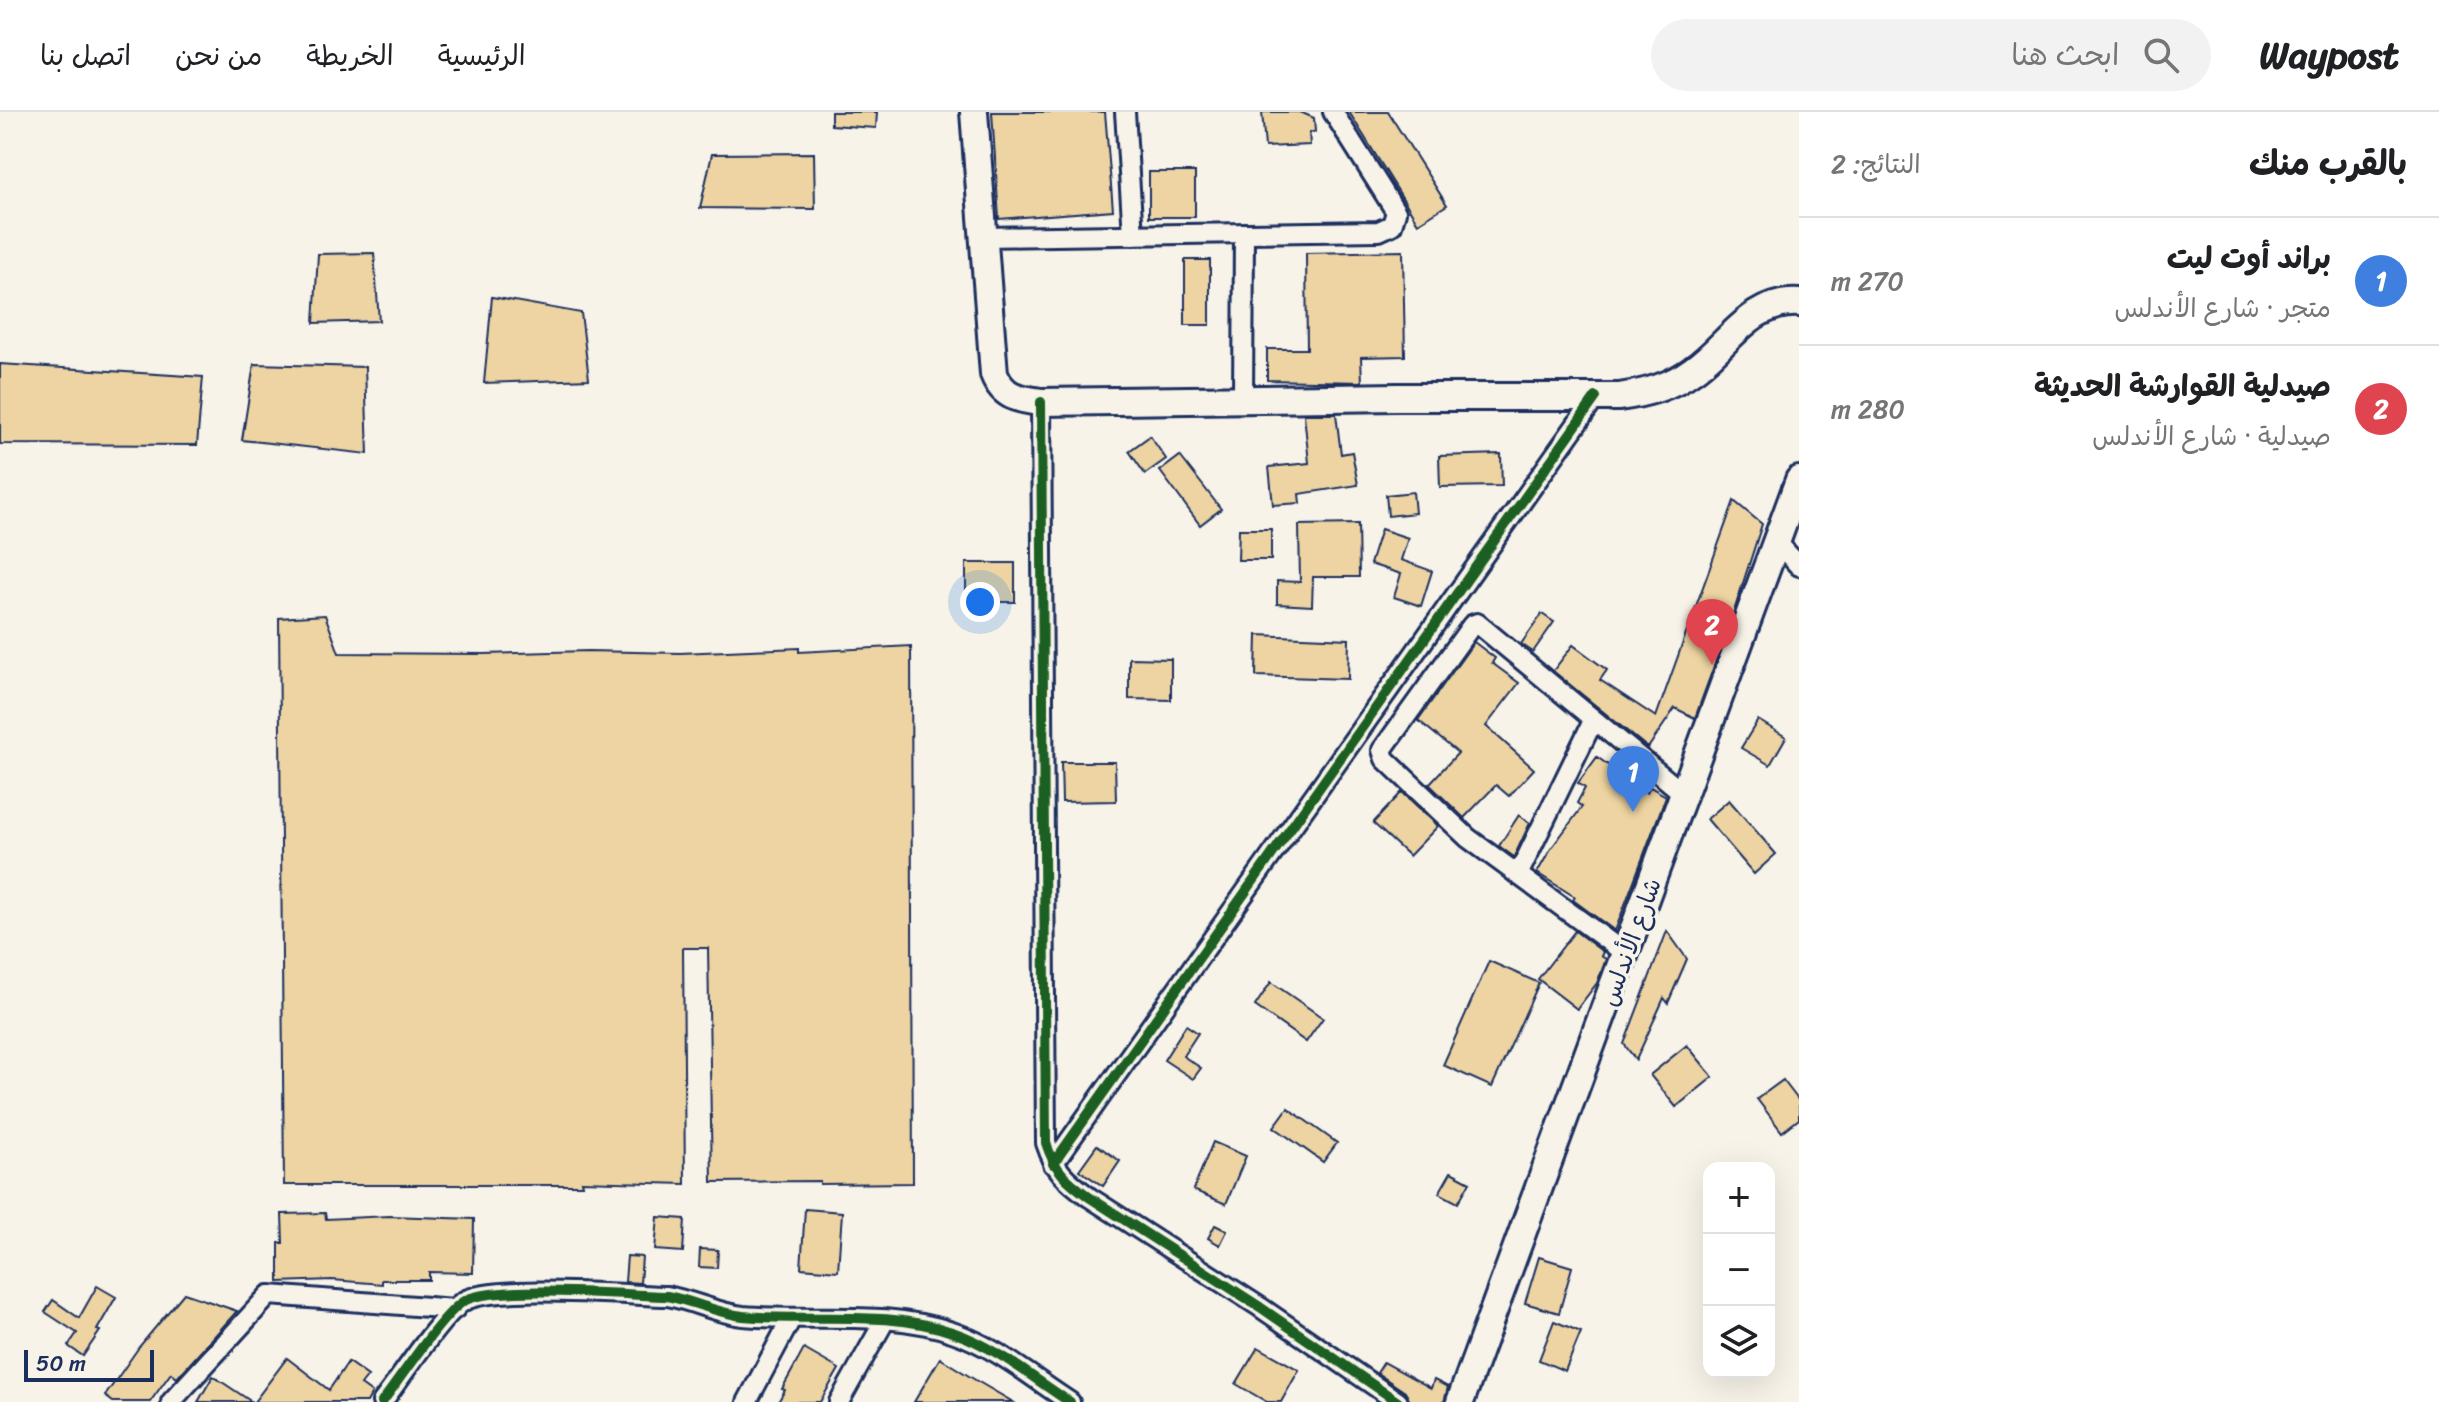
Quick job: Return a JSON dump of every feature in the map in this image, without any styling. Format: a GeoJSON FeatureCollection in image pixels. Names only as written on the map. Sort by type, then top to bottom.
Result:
{"type":"FeatureCollection","features":[{"type":"Feature","properties":{"kind":"main road"},"geometry":{"type":"LineString","coordinates":[[974,112],[994,374],[1006,393],[1016,399],[1041,402],[1645,394],[1695,369],[1756,314],[1771,305],[1799,303]]}},
{"type":"Feature","properties":{"kind":"main road","name":"شارع الأندلس"},"geometry":{"type":"LineString","coordinates":[[1460,1402],[1799,480]]}},
{"type":"Feature","properties":{"kind":"street"},"geometry":{"type":"LineString","coordinates":[[1125,112],[1133,235]]}},
{"type":"Feature","properties":{"kind":"street"},"geometry":{"type":"LineString","coordinates":[[984,237],[1379,231],[1392,225],[1396,212],[1333,112]]}},
{"type":"Feature","properties":{"kind":"street"},"geometry":{"type":"LineString","coordinates":[[1243,400],[1244,233]]}},
{"type":"Feature","properties":{"kind":"street"},"geometry":{"type":"LineString","coordinates":[[1053,1164],[1596,397]]}},
{"type":"Feature","properties":{"kind":"street"},"geometry":{"type":"LineString","coordinates":[[1041,402],[1046,1143],[1053,1164],[1067,1181],[1089,1197],[1260,1307],[1398,1402]]}},
{"type":"Feature","properties":{"kind":"street"},"geometry":{"type":"LineString","coordinates":[[1777,542],[1799,566]]}},
{"type":"Feature","properties":{"kind":"street"},"geometry":{"type":"LineString","coordinates":[[1626,954],[1468,838],[1385,759],[1382,750],[1474,623],[1684,794]]}},
{"type":"Feature","properties":{"kind":"street"},"geometry":{"type":"LineString","coordinates":[[1518,875],[1593,721]]}},
{"type":"Feature","properties":{"kind":"street"},"geometry":{"type":"LineString","coordinates":[[382,1402],[464,1301],[481,1295],[533,1292],[667,1296],[717,1312],[791,1319],[885,1320],[926,1325],[977,1342],[1070,1402]]}},
{"type":"Feature","properties":{"kind":"street"},"geometry":{"type":"LineString","coordinates":[[171,1402],[269,1295],[455,1309]]}},
{"type":"Feature","properties":{"kind":"street"},"geometry":{"type":"LineString","coordinates":[[747,1402],[791,1319]]}},
{"type":"Feature","properties":{"kind":"street"},"geometry":{"type":"LineString","coordinates":[[839,1402],[885,1320]]}},
{"type":"Feature","properties":{"kind":"building"},"geometry":{"type":"Polygon","coordinates":[[[831,112],[877,112],[876,128],[831,125],[831,112]]]}},
{"type":"Feature","properties":{"kind":"building"},"geometry":{"type":"Polygon","coordinates":[[[992,112],[1105,112],[1113,210],[999,219],[992,112]]]}},
{"type":"Feature","properties":{"kind":"building"},"geometry":{"type":"Polygon","coordinates":[[[1262,112],[1300,112],[1314,118],[1315,132],[1309,132],[1310,145],[1265,147],[1262,112]]]}},
{"type":"Feature","properties":{"kind":"building"},"geometry":{"type":"Polygon","coordinates":[[[1349,112],[1388,112],[1447,205],[1418,223],[1349,112]]]}},
{"type":"Feature","properties":{"kind":"building"},"geometry":{"type":"Polygon","coordinates":[[[814,153],[815,209],[700,208],[712,154],[814,153]]]}},
{"type":"Feature","properties":{"kind":"building"},"geometry":{"type":"Polygon","coordinates":[[[1149,172],[1195,172],[1195,217],[1149,217],[1149,172]]]}},
{"type":"Feature","properties":{"kind":"building"},"geometry":{"type":"Polygon","coordinates":[[[1403,251],[1405,356],[1361,357],[1362,382],[1267,380],[1267,349],[1307,349],[1306,253],[1403,251]]]}},
{"type":"Feature","properties":{"kind":"building"},"geometry":{"type":"Polygon","coordinates":[[[374,253],[379,321],[314,323],[318,254],[374,253]]]}},
{"type":"Feature","properties":{"kind":"building"},"geometry":{"type":"Polygon","coordinates":[[[1185,260],[1210,260],[1210,325],[1185,325],[1185,260]]]}},
{"type":"Feature","properties":{"kind":"building"},"geometry":{"type":"Polygon","coordinates":[[[492,297],[581,313],[589,379],[484,383],[492,297]]]}},
{"type":"Feature","properties":{"kind":"building"},"geometry":{"type":"Polygon","coordinates":[[[0,364],[203,377],[197,445],[0,444],[0,364]]]}},
{"type":"Feature","properties":{"kind":"building"},"geometry":{"type":"Polygon","coordinates":[[[254,364],[365,367],[368,454],[242,440],[254,364]]]}},
{"type":"Feature","properties":{"kind":"building"},"geometry":{"type":"Polygon","coordinates":[[[1304,414],[1336,414],[1341,454],[1352,452],[1358,485],[1299,494],[1300,503],[1273,505],[1269,467],[1309,463],[1304,414]]]}},
{"type":"Feature","properties":{"kind":"building"},"geometry":{"type":"Polygon","coordinates":[[[1150,436],[1166,459],[1145,474],[1129,451],[1150,436]]]}},
{"type":"Feature","properties":{"kind":"building"},"geometry":{"type":"Polygon","coordinates":[[[1501,454],[1502,486],[1440,487],[1439,456],[1501,454]]]}},
{"type":"Feature","properties":{"kind":"building"},"geometry":{"type":"Polygon","coordinates":[[[1180,456],[1221,509],[1200,525],[1160,471],[1180,456]]]}},
{"type":"Feature","properties":{"kind":"building"},"geometry":{"type":"Polygon","coordinates":[[[1413,492],[1415,513],[1388,516],[1386,495],[1413,492]]]}},
{"type":"Feature","properties":{"kind":"building"},"geometry":{"type":"Polygon","coordinates":[[[1734,501],[1762,524],[1734,611],[1695,718],[1675,708],[1648,748],[1553,671],[1573,645],[1607,670],[1600,680],[1656,717],[1734,501]]]}},
{"type":"Feature","properties":{"kind":"building"},"geometry":{"type":"Polygon","coordinates":[[[1358,524],[1359,577],[1313,577],[1312,606],[1277,604],[1277,581],[1300,582],[1299,525],[1358,524]]]}},
{"type":"Feature","properties":{"kind":"building"},"geometry":{"type":"Polygon","coordinates":[[[1239,529],[1271,529],[1271,560],[1238,560],[1239,529]]]}},
{"type":"Feature","properties":{"kind":"building"},"geometry":{"type":"Polygon","coordinates":[[[1381,529],[1408,538],[1401,560],[1432,571],[1421,606],[1394,597],[1401,574],[1370,564],[1381,529]]]}},
{"type":"Feature","properties":{"kind":"building"},"geometry":{"type":"Polygon","coordinates":[[[966,563],[1015,563],[1015,602],[966,602],[966,563]]]}},
{"type":"Feature","properties":{"kind":"building"},"geometry":{"type":"Polygon","coordinates":[[[1542,614],[1554,622],[1533,652],[1521,644],[1542,614]]]}},
{"type":"Feature","properties":{"kind":"building"},"geometry":{"type":"Polygon","coordinates":[[[325,615],[339,653],[680,653],[799,648],[799,652],[911,646],[913,1183],[712,1182],[708,948],[683,948],[685,1184],[582,1181],[583,1185],[284,1185],[279,618],[325,615]]]}},
{"type":"Feature","properties":{"kind":"building"},"geometry":{"type":"Polygon","coordinates":[[[1257,635],[1349,639],[1348,679],[1256,676],[1257,635]]]}},
{"type":"Feature","properties":{"kind":"building"},"geometry":{"type":"Polygon","coordinates":[[[1474,642],[1495,658],[1492,663],[1519,683],[1486,726],[1534,769],[1509,796],[1496,785],[1464,818],[1429,784],[1458,753],[1418,720],[1474,642]]]}},
{"type":"Feature","properties":{"kind":"building"},"geometry":{"type":"Polygon","coordinates":[[[1129,658],[1171,659],[1171,700],[1129,699],[1129,658]]]}},
{"type":"Feature","properties":{"kind":"building"},"geometry":{"type":"Polygon","coordinates":[[[1758,720],[1786,737],[1770,765],[1741,748],[1758,720]]]}},
{"type":"Feature","properties":{"kind":"building"},"geometry":{"type":"Polygon","coordinates":[[[1597,757],[1647,793],[1650,787],[1666,796],[1615,931],[1573,900],[1575,897],[1537,873],[1582,807],[1577,803],[1585,788],[1578,783],[1597,757]]]}},
{"type":"Feature","properties":{"kind":"building"},"geometry":{"type":"Polygon","coordinates":[[[1061,762],[1115,762],[1116,801],[1062,802],[1061,762]]]}},
{"type":"Feature","properties":{"kind":"building"},"geometry":{"type":"Polygon","coordinates":[[[1402,792],[1438,826],[1409,856],[1373,823],[1402,792]]]}},
{"type":"Feature","properties":{"kind":"building"},"geometry":{"type":"Polygon","coordinates":[[[1729,800],[1776,854],[1754,874],[1707,819],[1729,800]]]}},
{"type":"Feature","properties":{"kind":"building"},"geometry":{"type":"Polygon","coordinates":[[[1519,815],[1530,823],[1514,857],[1499,846],[1519,815]]]}},
{"type":"Feature","properties":{"kind":"building"},"geometry":{"type":"Polygon","coordinates":[[[1575,931],[1603,952],[1601,956],[1606,959],[1597,983],[1577,1009],[1538,979],[1575,931]]]}},
{"type":"Feature","properties":{"kind":"building"},"geometry":{"type":"Polygon","coordinates":[[[1667,931],[1687,959],[1668,1003],[1664,998],[1636,1060],[1624,1044],[1667,931]]]}},
{"type":"Feature","properties":{"kind":"building"},"geometry":{"type":"Polygon","coordinates":[[[1489,961],[1539,983],[1492,1087],[1443,1065],[1489,961]]]}},
{"type":"Feature","properties":{"kind":"building"},"geometry":{"type":"Polygon","coordinates":[[[1271,982],[1323,1018],[1306,1042],[1255,1006],[1271,982]]]}},
{"type":"Feature","properties":{"kind":"building"},"geometry":{"type":"Polygon","coordinates":[[[1186,1025],[1198,1033],[1183,1056],[1201,1068],[1193,1079],[1164,1060],[1186,1025]]]}},
{"type":"Feature","properties":{"kind":"building"},"geometry":{"type":"Polygon","coordinates":[[[1687,1045],[1713,1077],[1676,1107],[1650,1075],[1687,1045]]]}},
{"type":"Feature","properties":{"kind":"building"},"geometry":{"type":"Polygon","coordinates":[[[1783,1080],[1799,1101],[1799,1119],[1782,1132],[1757,1099],[1783,1080]]]}},
{"type":"Feature","properties":{"kind":"building"},"geometry":{"type":"Polygon","coordinates":[[[1288,1108],[1337,1143],[1323,1162],[1274,1127],[1288,1108]]]}},
{"type":"Feature","properties":{"kind":"building"},"geometry":{"type":"Polygon","coordinates":[[[1213,1142],[1246,1156],[1226,1204],[1193,1190],[1213,1142]]]}},
{"type":"Feature","properties":{"kind":"building"},"geometry":{"type":"Polygon","coordinates":[[[1097,1145],[1120,1161],[1103,1186],[1079,1170],[1097,1145]]]}},
{"type":"Feature","properties":{"kind":"building"},"geometry":{"type":"Polygon","coordinates":[[[1451,1172],[1470,1182],[1458,1203],[1439,1193],[1451,1172]]]}},
{"type":"Feature","properties":{"kind":"building"},"geometry":{"type":"Polygon","coordinates":[[[805,1209],[842,1212],[838,1271],[801,1268],[805,1209]]]}},
{"type":"Feature","properties":{"kind":"building"},"geometry":{"type":"Polygon","coordinates":[[[325,1213],[326,1219],[390,1216],[474,1219],[473,1273],[429,1272],[429,1280],[382,1280],[382,1284],[332,1280],[279,1282],[282,1214],[325,1213]]]}},
{"type":"Feature","properties":{"kind":"building"},"geometry":{"type":"Polygon","coordinates":[[[658,1217],[685,1219],[683,1252],[655,1250],[658,1217]]]}},
{"type":"Feature","properties":{"kind":"building"},"geometry":{"type":"Polygon","coordinates":[[[1215,1225],[1227,1231],[1220,1245],[1208,1238],[1215,1225]]]}},
{"type":"Feature","properties":{"kind":"building"},"geometry":{"type":"Polygon","coordinates":[[[700,1249],[718,1250],[717,1268],[699,1267],[700,1249]]]}},
{"type":"Feature","properties":{"kind":"building"},"geometry":{"type":"Polygon","coordinates":[[[627,1256],[642,1257],[640,1283],[625,1282],[627,1256]]]}},
{"type":"Feature","properties":{"kind":"building"},"geometry":{"type":"Polygon","coordinates":[[[1539,1257],[1572,1267],[1559,1313],[1525,1303],[1539,1257]]]}},
{"type":"Feature","properties":{"kind":"building"},"geometry":{"type":"Polygon","coordinates":[[[97,1286],[116,1297],[97,1330],[100,1331],[83,1356],[68,1346],[77,1333],[45,1312],[53,1300],[79,1318],[97,1286]]]}},
{"type":"Feature","properties":{"kind":"building"},"geometry":{"type":"Polygon","coordinates":[[[184,1293],[237,1311],[177,1378],[171,1373],[150,1402],[113,1402],[105,1396],[139,1347],[184,1293]]]}},
{"type":"Feature","properties":{"kind":"building"},"geometry":{"type":"Polygon","coordinates":[[[1554,1321],[1581,1332],[1565,1371],[1539,1360],[1554,1321]]]}},
{"type":"Feature","properties":{"kind":"building"},"geometry":{"type":"Polygon","coordinates":[[[1258,1347],[1299,1370],[1281,1402],[1267,1402],[1236,1384],[1258,1347]]]}},
{"type":"Feature","properties":{"kind":"building"},"geometry":{"type":"Polygon","coordinates":[[[804,1349],[839,1369],[820,1402],[778,1402],[785,1390],[782,1389],[804,1349]]]}},
{"type":"Feature","properties":{"kind":"building"},"geometry":{"type":"Polygon","coordinates":[[[287,1358],[329,1390],[348,1362],[368,1376],[361,1385],[372,1393],[367,1402],[254,1402],[287,1358]]]}},
{"type":"Feature","properties":{"kind":"building"},"geometry":{"type":"Polygon","coordinates":[[[940,1358],[977,1381],[1013,1402],[914,1402],[940,1358]]]}},
{"type":"Feature","properties":{"kind":"building"},"geometry":{"type":"Polygon","coordinates":[[[1384,1362],[1431,1388],[1434,1380],[1448,1387],[1444,1402],[1410,1402],[1405,1392],[1377,1373],[1384,1362]]]}},
{"type":"Feature","properties":{"kind":"building"},"geometry":{"type":"Polygon","coordinates":[[[213,1376],[252,1402],[198,1402],[213,1376]]]}},
{"type":"Feature","properties":{"kind":"cycle path"},"geometry":{"type":"LineString","coordinates":[[1053,1164],[1596,397]]}},
{"type":"Feature","properties":{"kind":"cycle path"},"geometry":{"type":"LineString","coordinates":[[1041,402],[1046,1143],[1062,1174],[1089,1197],[1260,1307],[1398,1402]]}},
{"type":"Feature","properties":{"kind":"cycle path"},"geometry":{"type":"LineString","coordinates":[[382,1402],[433,1333],[464,1301],[479,1296],[530,1292],[667,1296],[743,1316],[877,1319],[930,1326],[985,1346],[1070,1402]]}},
{"type":"Feature","properties":{"kind":"place","name":"صيدلية القوارشة الحديثة"},"geometry":{"type":"Point","coordinates":[1712,665]}},
{"type":"Feature","properties":{"kind":"place","name":"براند أوت ليت"},"geometry":{"type":"Point","coordinates":[1633,812]}}]}
